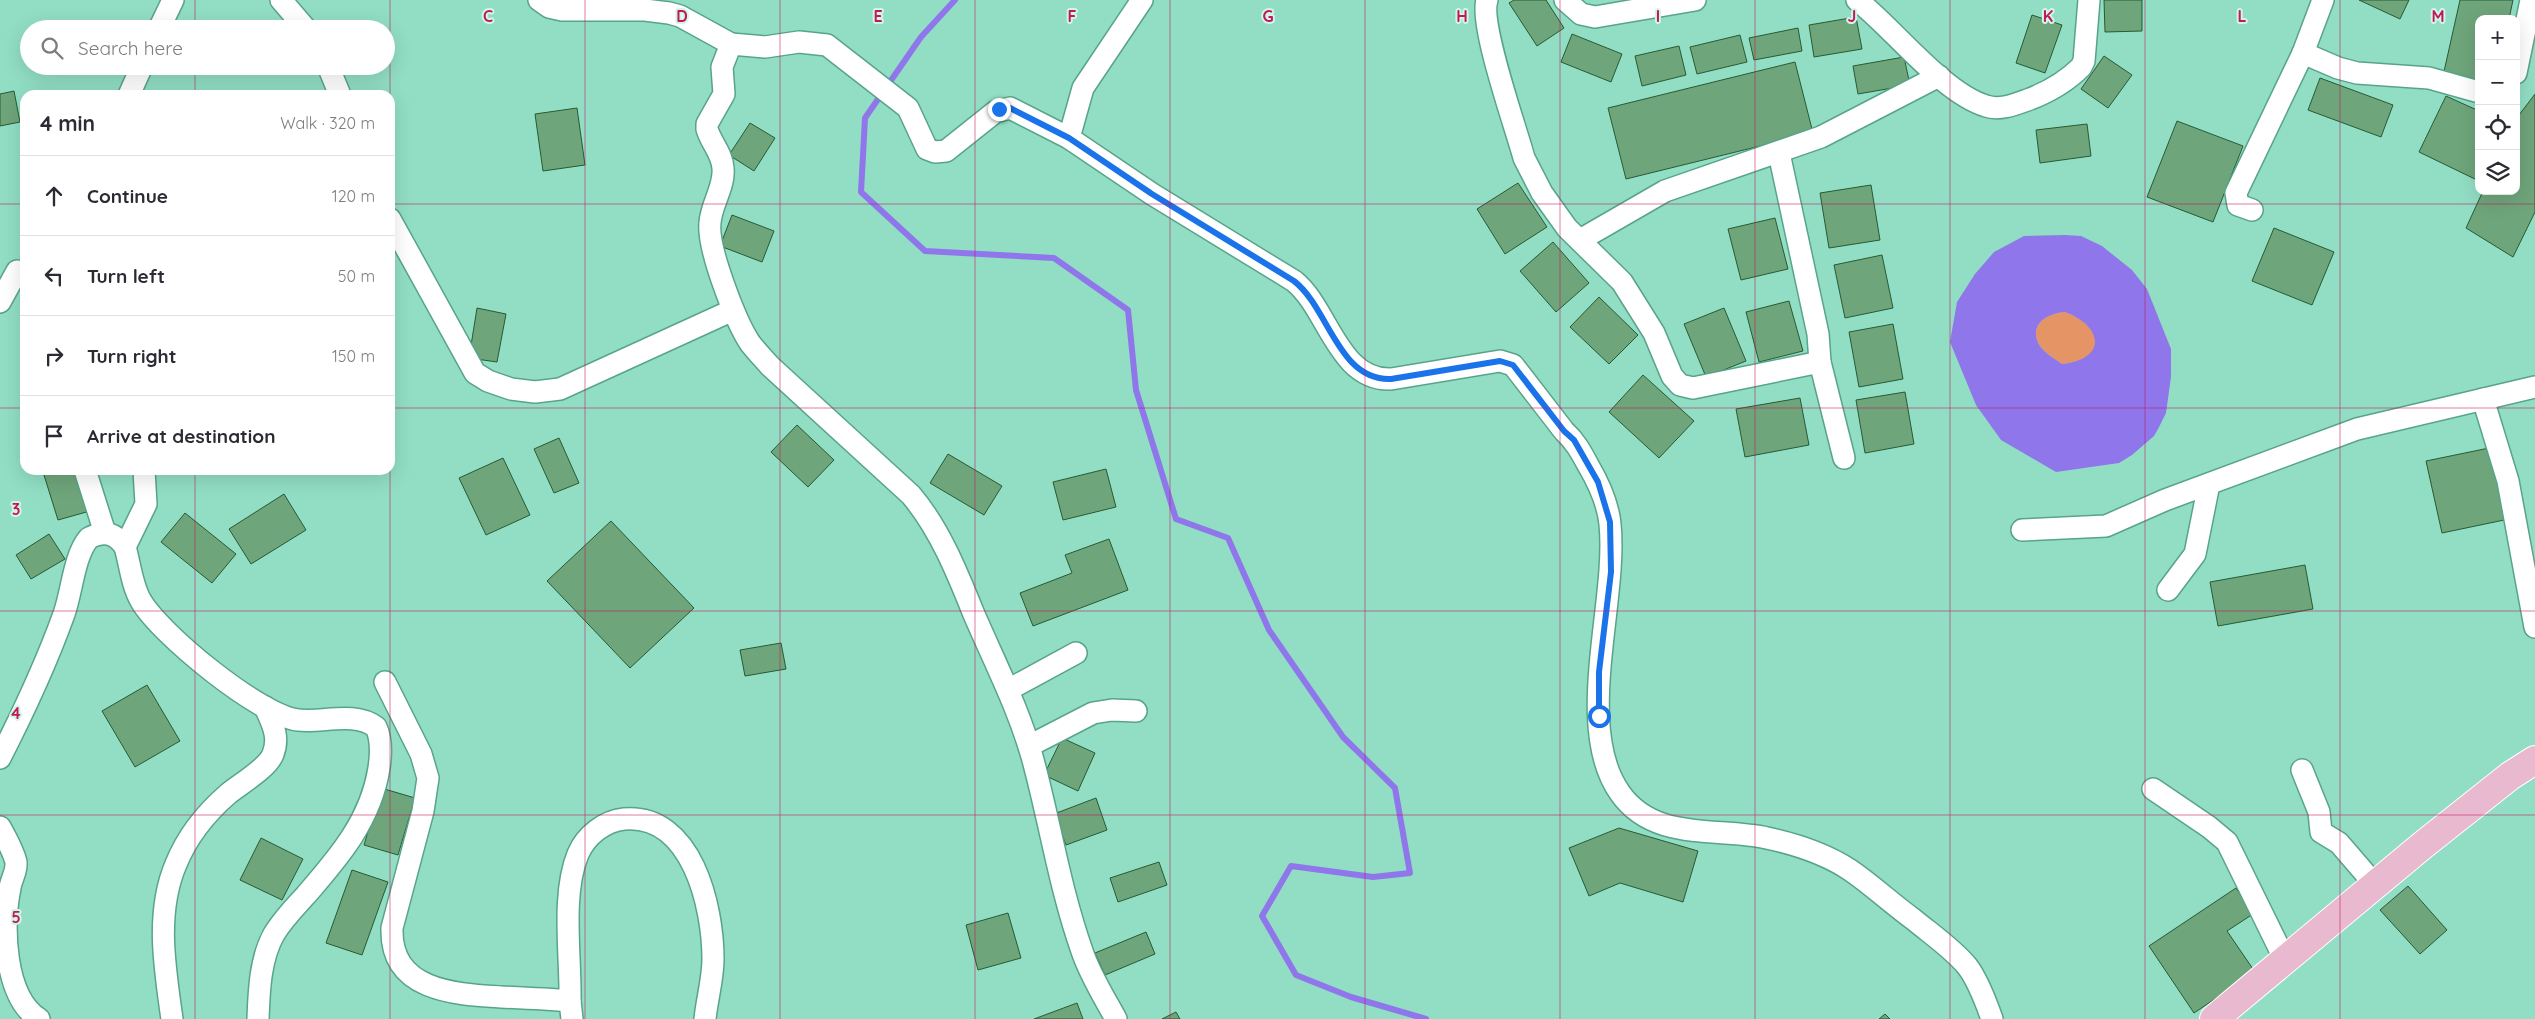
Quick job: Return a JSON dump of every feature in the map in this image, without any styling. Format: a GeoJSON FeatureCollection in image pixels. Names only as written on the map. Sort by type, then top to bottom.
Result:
{"type":"FeatureCollection","features":[{"type":"Feature","properties":{"kind":"main road"},"geometry":{"type":"LineString","coordinates":[[2214,1019],[2490,792],[2535,760]]}},
{"type":"Feature","properties":{"kind":"street"},"geometry":{"type":"LineString","coordinates":[[164,20],[172,0]]}},
{"type":"Feature","properties":{"kind":"street"},"geometry":{"type":"LineString","coordinates":[[281,0],[298,20]]}},
{"type":"Feature","properties":{"kind":"street"},"geometry":{"type":"LineString","coordinates":[[539,0],[549,7],[562,10],[645,10],[668,13],[680,16],[731,44],[765,47],[799,42],[827,45],[872,78],[908,108],[927,149],[935,152],[946,150],[995,112],[1004,108],[1015,110],[1069,138],[1152,194],[1300,286],[1320,313],[1335,340],[1365,374],[1374,378],[1391,379],[1500,361],[1513,365],[1564,431],[1574,440],[1598,482],[1610,522],[1611,572],[1599,672],[1599,716],[1606,766],[1620,793],[1628,803],[1642,813],[1670,826],[1698,833],[1766,838],[1791,844],[1848,869],[1959,957],[1976,981],[1992,1019]]}},
{"type":"Feature","properties":{"kind":"street"},"geometry":{"type":"LineString","coordinates":[[1069,138],[1083,88],[1142,0]]}},
{"type":"Feature","properties":{"kind":"street"},"geometry":{"type":"LineString","coordinates":[[1487,0],[1485,15],[1524,158],[1542,193],[1567,228],[1622,282],[1654,333],[1672,376],[1680,385],[1693,388],[1820,362]]}},
{"type":"Feature","properties":{"kind":"street"},"geometry":{"type":"LineString","coordinates":[[1564,0],[1581,14],[1595,17],[1695,0]]}},
{"type":"Feature","properties":{"kind":"street"},"geometry":{"type":"LineString","coordinates":[[1857,0],[1939,76],[1962,95],[1986,107],[2008,107],[2042,95],[2081,67],[2086,42],[2089,0]]}},
{"type":"Feature","properties":{"kind":"street"},"geometry":{"type":"LineString","coordinates":[[2252,210],[2238,205],[2236,193],[2303,53],[2323,0]]}},
{"type":"Feature","properties":{"kind":"street"},"geometry":{"type":"LineString","coordinates":[[2519,60],[2532,0]]}},
{"type":"Feature","properties":{"kind":"street"},"geometry":{"type":"LineString","coordinates":[[731,44],[722,67],[724,94],[707,129],[724,168],[723,180],[713,206],[709,230],[734,310],[750,343],[770,366],[919,505],[956,573],[1008,690],[1028,746],[1064,890],[1082,953],[1116,1019]]}},
{"type":"Feature","properties":{"kind":"street"},"geometry":{"type":"LineString","coordinates":[[2303,53],[2322,62],[2357,73],[2429,78],[2475,91]]}},
{"type":"Feature","properties":{"kind":"street"},"geometry":{"type":"LineString","coordinates":[[131,90],[138,75]]}},
{"type":"Feature","properties":{"kind":"street"},"geometry":{"type":"LineString","coordinates":[[332,75],[338,90]]}},
{"type":"Feature","properties":{"kind":"street"},"geometry":{"type":"LineString","coordinates":[[1580,240],[1665,191],[1821,137],[1870,114],[1939,76]]}},
{"type":"Feature","properties":{"kind":"street"},"geometry":{"type":"LineString","coordinates":[[1779,153],[1818,334],[1820,362],[1844,458]]}},
{"type":"Feature","properties":{"kind":"street"},"geometry":{"type":"LineString","coordinates":[[395,228],[475,373],[488,381],[511,389],[535,392],[569,386],[734,310]]}},
{"type":"Feature","properties":{"kind":"street"},"geometry":{"type":"LineString","coordinates":[[0,302],[14,269]]}},
{"type":"Feature","properties":{"kind":"street"},"geometry":{"type":"LineString","coordinates":[[2022,530],[2106,526],[2165,500],[2357,429],[2535,387]]}},
{"type":"Feature","properties":{"kind":"street"},"geometry":{"type":"LineString","coordinates":[[2483,399],[2508,480],[2535,627]]}},
{"type":"Feature","properties":{"kind":"street"},"geometry":{"type":"LineString","coordinates":[[87,475],[105,533]]}},
{"type":"Feature","properties":{"kind":"street"},"geometry":{"type":"LineString","coordinates":[[125,546],[146,504],[144,475]]}},
{"type":"Feature","properties":{"kind":"street"},"geometry":{"type":"LineString","coordinates":[[2168,590],[2195,554],[2209,484]]}},
{"type":"Feature","properties":{"kind":"street"},"geometry":{"type":"LineString","coordinates":[[0,758],[52,649],[67,605],[83,546],[89,538],[105,533],[120,539],[125,546],[138,595],[158,624],[203,663],[265,707],[282,716],[297,720],[366,721],[376,727],[381,744],[377,784],[357,831],[342,853],[290,914],[271,940],[261,977],[258,1019]]}},
{"type":"Feature","properties":{"kind":"street"},"geometry":{"type":"LineString","coordinates":[[1008,690],[1076,653]]}},
{"type":"Feature","properties":{"kind":"street"},"geometry":{"type":"LineString","coordinates":[[384,682],[421,754],[428,778],[423,811],[392,928],[392,946],[398,959],[417,980],[448,992],[571,1010],[570,889],[579,852],[604,825],[614,820],[638,819],[657,824],[672,835],[694,870],[706,894],[710,912],[713,961],[706,1019]]}},
{"type":"Feature","properties":{"kind":"street"},"geometry":{"type":"LineString","coordinates":[[172,1019],[163,954],[166,909],[175,866],[183,848],[211,809],[270,760],[276,737],[265,707]]}},
{"type":"Feature","properties":{"kind":"street"},"geometry":{"type":"LineString","coordinates":[[1028,746],[1094,713],[1112,710],[1136,711]]}},
{"type":"Feature","properties":{"kind":"street"},"geometry":{"type":"LineString","coordinates":[[2302,770],[2319,812],[2321,832],[2339,843],[2376,886]]}},
{"type":"Feature","properties":{"kind":"street"},"geometry":{"type":"LineString","coordinates":[[2153,790],[2209,827],[2227,842],[2285,960]]}},
{"type":"Feature","properties":{"kind":"street"},"geometry":{"type":"LineString","coordinates":[[0,827],[12,850],[16,867],[9,892],[7,935],[10,969],[13,982],[22,1002],[40,1019]]}},
{"type":"Feature","properties":{"kind":"shaded area"},"geometry":{"type":"Polygon","coordinates":[[[2024,236],[2081,236],[2102,246],[2132,270],[2147,289],[2171,349],[2171,377],[2166,413],[2154,436],[2132,455],[2119,463],[2056,472],[2001,440],[1976,405],[1950,342],[1957,302],[1975,274],[1994,252],[2024,236]],[[2065,312],[2054,314],[2044,319],[2037,328],[2037,340],[2041,348],[2062,364],[2077,361],[2087,356],[2093,349],[2095,341],[2093,333],[2078,318],[2065,312]]]}},
{"type":"Feature","properties":{"kind":"shaded area"},"geometry":{"type":"Polygon","coordinates":[[[2065,312],[2088,325],[2094,333],[2096,341],[2094,349],[2088,356],[2077,361],[2062,364],[2041,348],[2036,333],[2040,323],[2048,316],[2065,312]]]}},
{"type":"Feature","properties":{"kind":"building"},"geometry":{"type":"Polygon","coordinates":[[[1514,0],[1546,0],[1564,28],[1537,46],[1509,3],[1514,0]]]}},
{"type":"Feature","properties":{"kind":"building"},"geometry":{"type":"Polygon","coordinates":[[[2104,0],[2142,0],[2142,31],[2105,32],[2104,0]]]}},
{"type":"Feature","properties":{"kind":"building"},"geometry":{"type":"Polygon","coordinates":[[[2359,0],[2409,0],[2400,19],[2359,0]]]}},
{"type":"Feature","properties":{"kind":"building"},"geometry":{"type":"Polygon","coordinates":[[[2460,0],[2513,0],[2510,15],[2475,15],[2475,83],[2443,76],[2460,0]]]}},
{"type":"Feature","properties":{"kind":"building"},"geometry":{"type":"Polygon","coordinates":[[[2032,15],[2062,25],[2045,73],[2016,63],[2032,15]]]}},
{"type":"Feature","properties":{"kind":"building"},"geometry":{"type":"Polygon","coordinates":[[[1856,17],[1862,49],[1814,57],[1809,25],[1856,17]]]}},
{"type":"Feature","properties":{"kind":"building"},"geometry":{"type":"Polygon","coordinates":[[[1798,28],[1802,51],[1754,60],[1749,38],[1798,28]]]}},
{"type":"Feature","properties":{"kind":"building"},"geometry":{"type":"Polygon","coordinates":[[[1572,34],[1622,54],[1611,82],[1561,62],[1572,34]]]}},
{"type":"Feature","properties":{"kind":"building"},"geometry":{"type":"Polygon","coordinates":[[[1740,35],[1747,62],[1697,74],[1690,47],[1740,35]]]}},
{"type":"Feature","properties":{"kind":"building"},"geometry":{"type":"Polygon","coordinates":[[[1679,46],[1686,75],[1642,86],[1635,56],[1679,46]]]}},
{"type":"Feature","properties":{"kind":"building"},"geometry":{"type":"Polygon","coordinates":[[[2104,56],[2132,75],[2108,108],[2081,89],[2104,56]]]}},
{"type":"Feature","properties":{"kind":"building"},"geometry":{"type":"Polygon","coordinates":[[[1904,57],[1910,85],[1858,94],[1853,66],[1904,57]]]}},
{"type":"Feature","properties":{"kind":"building"},"geometry":{"type":"Polygon","coordinates":[[[1795,62],[1813,133],[1626,179],[1608,108],[1795,62]]]}},
{"type":"Feature","properties":{"kind":"building"},"geometry":{"type":"Polygon","coordinates":[[[2320,78],[2393,105],[2381,137],[2308,110],[2320,78]]]}},
{"type":"Feature","properties":{"kind":"building"},"geometry":{"type":"Polygon","coordinates":[[[14,91],[20,122],[0,126],[0,94],[14,91]]]}},
{"type":"Feature","properties":{"kind":"building"},"geometry":{"type":"Polygon","coordinates":[[[2535,94],[2535,212],[2513,257],[2466,228],[2481,195],[2520,195],[2520,114],[2535,94]]]}},
{"type":"Feature","properties":{"kind":"building"},"geometry":{"type":"Polygon","coordinates":[[[2446,96],[2475,109],[2475,179],[2419,152],[2446,96]]]}},
{"type":"Feature","properties":{"kind":"building"},"geometry":{"type":"Polygon","coordinates":[[[577,108],[585,165],[543,171],[535,114],[577,108]]]}},
{"type":"Feature","properties":{"kind":"building"},"geometry":{"type":"Polygon","coordinates":[[[2177,121],[2243,146],[2213,222],[2147,197],[2177,121]]]}},
{"type":"Feature","properties":{"kind":"building"},"geometry":{"type":"Polygon","coordinates":[[[750,123],[775,138],[754,171],[729,155],[750,123]]]}},
{"type":"Feature","properties":{"kind":"building"},"geometry":{"type":"Polygon","coordinates":[[[2087,124],[2091,156],[2040,163],[2036,130],[2087,124]]]}},
{"type":"Feature","properties":{"kind":"building"},"geometry":{"type":"Polygon","coordinates":[[[1518,183],[1547,227],[1505,254],[1477,209],[1518,183]]]}},
{"type":"Feature","properties":{"kind":"building"},"geometry":{"type":"Polygon","coordinates":[[[1871,185],[1880,240],[1829,248],[1820,193],[1871,185]]]}},
{"type":"Feature","properties":{"kind":"building"},"geometry":{"type":"Polygon","coordinates":[[[732,215],[774,231],[762,262],[720,246],[732,215]]]}},
{"type":"Feature","properties":{"kind":"building"},"geometry":{"type":"Polygon","coordinates":[[[1775,218],[1788,269],[1741,280],[1728,229],[1775,218]]]}},
{"type":"Feature","properties":{"kind":"building"},"geometry":{"type":"Polygon","coordinates":[[[2274,228],[2334,252],[2312,305],[2252,281],[2274,228]]]}},
{"type":"Feature","properties":{"kind":"building"},"geometry":{"type":"Polygon","coordinates":[[[1553,242],[1589,283],[1556,312],[1520,271],[1553,242]]]}},
{"type":"Feature","properties":{"kind":"building"},"geometry":{"type":"Polygon","coordinates":[[[1882,255],[1893,308],[1845,318],[1834,265],[1882,255]]]}},
{"type":"Feature","properties":{"kind":"building"},"geometry":{"type":"Polygon","coordinates":[[[1599,297],[1638,335],[1609,364],[1570,327],[1599,297]]]}},
{"type":"Feature","properties":{"kind":"building"},"geometry":{"type":"Polygon","coordinates":[[[1789,301],[1803,351],[1759,362],[1746,312],[1789,301]]]}},
{"type":"Feature","properties":{"kind":"building"},"geometry":{"type":"Polygon","coordinates":[[[477,308],[506,314],[497,362],[469,358],[477,308]]]}},
{"type":"Feature","properties":{"kind":"building"},"geometry":{"type":"Polygon","coordinates":[[[1724,308],[1746,361],[1706,377],[1684,324],[1724,308]]]}},
{"type":"Feature","properties":{"kind":"building"},"geometry":{"type":"Polygon","coordinates":[[[1893,324],[1903,379],[1859,387],[1849,332],[1893,324]]]}},
{"type":"Feature","properties":{"kind":"building"},"geometry":{"type":"Polygon","coordinates":[[[1643,375],[1694,421],[1659,458],[1609,412],[1643,375]]]}},
{"type":"Feature","properties":{"kind":"building"},"geometry":{"type":"Polygon","coordinates":[[[1905,392],[1914,444],[1865,453],[1856,400],[1905,392]]]}},
{"type":"Feature","properties":{"kind":"building"},"geometry":{"type":"Polygon","coordinates":[[[1800,398],[1809,445],[1745,457],[1736,409],[1800,398]]]}},
{"type":"Feature","properties":{"kind":"building"},"geometry":{"type":"Polygon","coordinates":[[[797,425],[834,460],[808,487],[771,452],[797,425]]]}},
{"type":"Feature","properties":{"kind":"building"},"geometry":{"type":"Polygon","coordinates":[[[559,438],[579,483],[554,493],[534,449],[559,438]]]}},
{"type":"Feature","properties":{"kind":"building"},"geometry":{"type":"Polygon","coordinates":[[[2494,447],[2509,519],[2442,533],[2426,461],[2494,447]]]}},
{"type":"Feature","properties":{"kind":"building"},"geometry":{"type":"Polygon","coordinates":[[[948,454],[1002,486],[984,515],[930,483],[948,454]]]}},
{"type":"Feature","properties":{"kind":"building"},"geometry":{"type":"Polygon","coordinates":[[[503,458],[530,515],[486,535],[459,478],[503,458]]]}},
{"type":"Feature","properties":{"kind":"building"},"geometry":{"type":"Polygon","coordinates":[[[1106,469],[1116,507],[1063,520],[1053,482],[1106,469]]]}},
{"type":"Feature","properties":{"kind":"building"},"geometry":{"type":"Polygon","coordinates":[[[44,475],[79,475],[90,511],[58,520],[44,475]]]}},
{"type":"Feature","properties":{"kind":"building"},"geometry":{"type":"Polygon","coordinates":[[[284,494],[306,530],[251,564],[229,529],[284,494]]]}},
{"type":"Feature","properties":{"kind":"building"},"geometry":{"type":"Polygon","coordinates":[[[185,513],[236,554],[212,583],[161,542],[185,513]]]}},
{"type":"Feature","properties":{"kind":"building"},"geometry":{"type":"Polygon","coordinates":[[[611,521],[694,608],[630,668],[547,581],[611,521]]]}},
{"type":"Feature","properties":{"kind":"building"},"geometry":{"type":"Polygon","coordinates":[[[49,534],[65,559],[31,579],[16,555],[49,534]]]}},
{"type":"Feature","properties":{"kind":"building"},"geometry":{"type":"Polygon","coordinates":[[[1109,539],[1128,590],[1033,626],[1020,593],[1072,573],[1065,555],[1109,539]]]}},
{"type":"Feature","properties":{"kind":"building"},"geometry":{"type":"Polygon","coordinates":[[[2305,565],[2313,609],[2218,626],[2210,582],[2305,565]]]}},
{"type":"Feature","properties":{"kind":"building"},"geometry":{"type":"Polygon","coordinates":[[[781,643],[786,669],[745,676],[740,650],[781,643]]]}},
{"type":"Feature","properties":{"kind":"building"},"geometry":{"type":"Polygon","coordinates":[[[147,685],[180,741],[135,767],[102,711],[147,685]]]}},
{"type":"Feature","properties":{"kind":"building"},"geometry":{"type":"Polygon","coordinates":[[[1062,738],[1095,753],[1078,791],[1044,775],[1062,738]]]}},
{"type":"Feature","properties":{"kind":"building"},"geometry":{"type":"Polygon","coordinates":[[[381,788],[415,798],[398,855],[364,845],[381,788]]]}},
{"type":"Feature","properties":{"kind":"building"},"geometry":{"type":"Polygon","coordinates":[[[1096,798],[1107,830],[1066,845],[1054,814],[1096,798]]]}},
{"type":"Feature","properties":{"kind":"building"},"geometry":{"type":"Polygon","coordinates":[[[1619,828],[1698,851],[1683,902],[1620,883],[1589,896],[1569,848],[1619,828]]]}},
{"type":"Feature","properties":{"kind":"building"},"geometry":{"type":"Polygon","coordinates":[[[261,838],[303,859],[282,900],[240,880],[261,838]]]}},
{"type":"Feature","properties":{"kind":"building"},"geometry":{"type":"Polygon","coordinates":[[[1159,862],[1167,885],[1118,902],[1110,878],[1159,862]]]}},
{"type":"Feature","properties":{"kind":"building"},"geometry":{"type":"Polygon","coordinates":[[[352,870],[388,882],[362,955],[326,943],[352,870]]]}},
{"type":"Feature","properties":{"kind":"building"},"geometry":{"type":"Polygon","coordinates":[[[2408,886],[2447,930],[2420,954],[2380,910],[2408,886]]]}},
{"type":"Feature","properties":{"kind":"building"},"geometry":{"type":"Polygon","coordinates":[[[2236,888],[2253,914],[2227,931],[2255,972],[2194,1013],[2149,946],[2236,888]]]}},
{"type":"Feature","properties":{"kind":"building"},"geometry":{"type":"Polygon","coordinates":[[[1008,913],[1021,958],[978,970],[966,925],[1008,913]]]}},
{"type":"Feature","properties":{"kind":"building"},"geometry":{"type":"Polygon","coordinates":[[[1146,932],[1155,954],[1105,975],[1095,953],[1146,932]]]}},
{"type":"Feature","properties":{"kind":"building"},"geometry":{"type":"Polygon","coordinates":[[[1077,1003],[1083,1019],[1034,1019],[1077,1003]]]}},
{"type":"Feature","properties":{"kind":"building"},"geometry":{"type":"Polygon","coordinates":[[[1176,1012],[1180,1019],[1162,1019],[1176,1012]]]}},
{"type":"Feature","properties":{"kind":"building"},"geometry":{"type":"Polygon","coordinates":[[[1885,1014],[1890,1019],[1879,1019],[1885,1014]]]}},
{"type":"Feature","properties":{"kind":"waterway"},"geometry":{"type":"LineString","coordinates":[[955,0],[921,37],[865,118],[861,192],[925,251],[1054,258],[1128,310],[1136,390],[1176,519],[1228,538],[1269,630],[1343,737],[1395,788],[1410,873],[1373,877],[1291,866],[1262,916],[1296,975],[1351,997],[1426,1019]]}},
{"type":"Feature","properties":{"kind":"route"},"geometry":{"type":"LineString","coordinates":[[999,109],[1010,108],[1069,138],[1152,194],[1294,281],[1307,294],[1344,352],[1365,374],[1374,378],[1391,379],[1500,361],[1507,362],[1516,368],[1564,431],[1574,440],[1598,482],[1610,522],[1611,572],[1599,672],[1599,716]]}}]}
